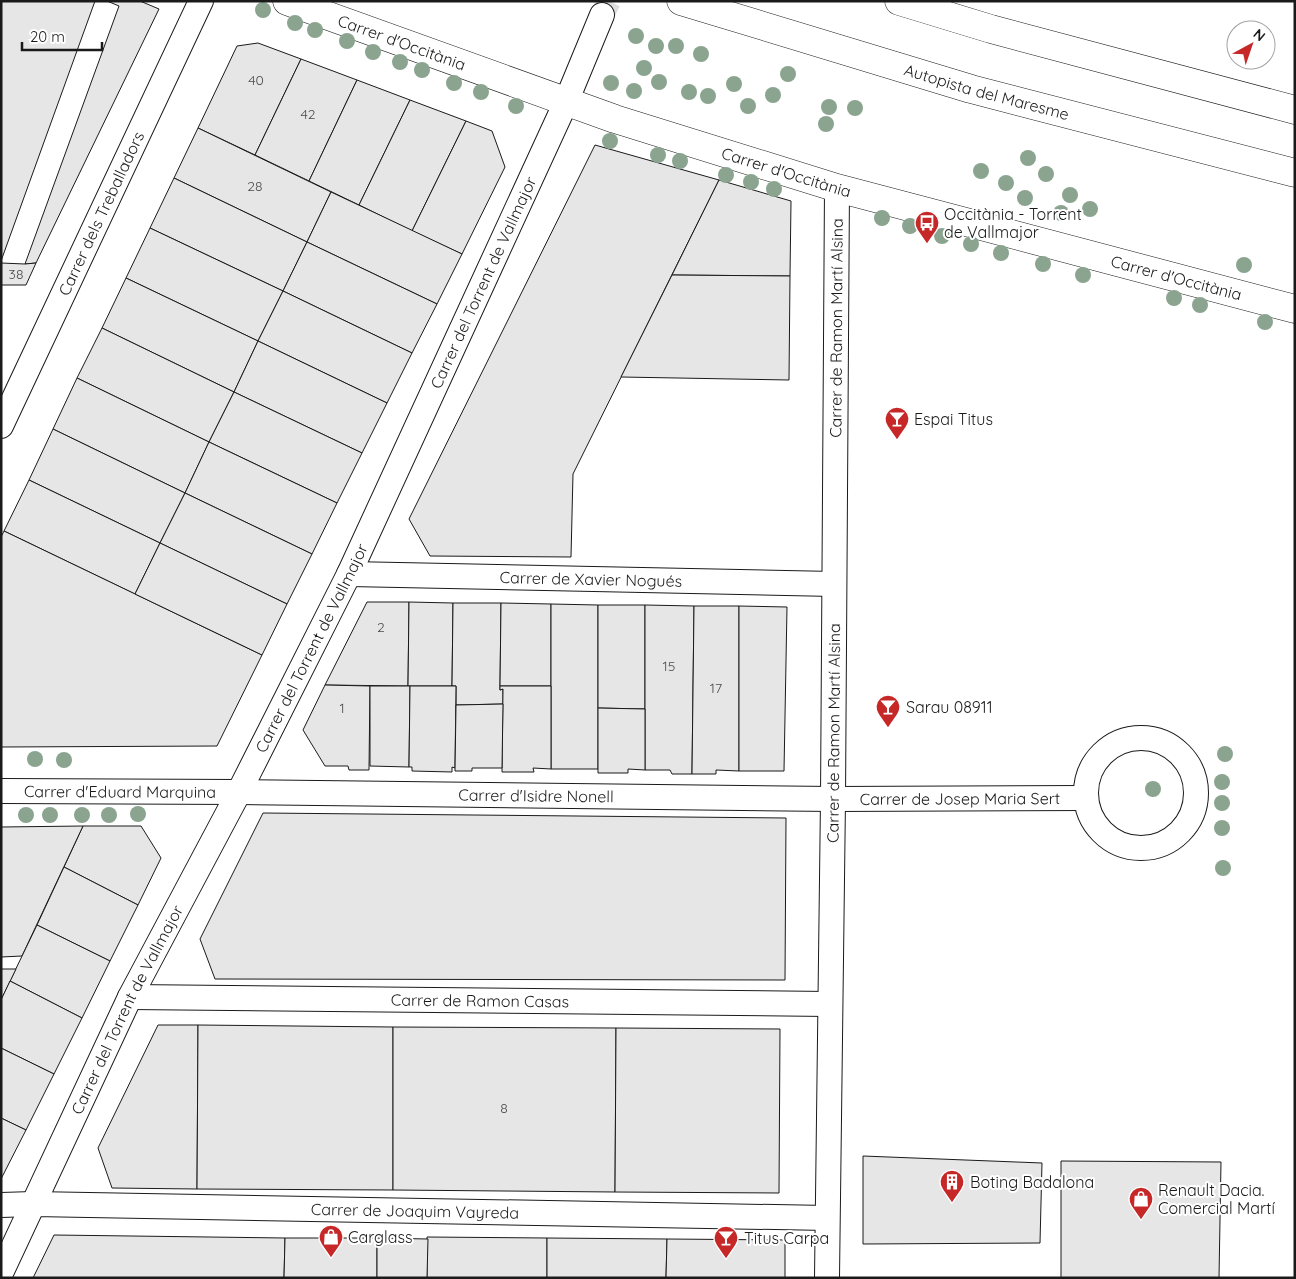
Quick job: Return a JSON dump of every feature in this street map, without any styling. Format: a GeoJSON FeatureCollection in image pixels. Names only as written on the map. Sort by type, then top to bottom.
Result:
{"type":"FeatureCollection","features":[{"type":"Feature","properties":{"kind":"main road","name":"Carrer d'Occitània"},"geometry":{"type":"LineString","coordinates":[[287,1],[615,119],[837,188],[1295,309]]}},
{"type":"Feature","properties":{"kind":"main road","name":"Autopista del Maresme"},"geometry":{"type":"LineString","coordinates":[[681,1],[971,89],[1295,173]]}},
{"type":"Feature","properties":{"kind":"main road"},"geometry":{"type":"LineString","coordinates":[[899,1],[990,29],[1295,110]]}},
{"type":"Feature","properties":{"kind":"street","name":"Carrer dels Treballadors"},"geometry":{"type":"LineString","coordinates":[[1,426],[201,1]]}},
{"type":"Feature","properties":{"kind":"street","name":"Carrer del Torrent de Vallmajor"},"geometry":{"type":"LineString","coordinates":[[1,1273],[130,997],[239,792],[349,574],[566,102],[602,15]]}},
{"type":"Feature","properties":{"kind":"street","name":"Carrer de Ramon Martí Alsina"},"geometry":{"type":"LineString","coordinates":[[826,1278],[833,798],[837,188]]}},
{"type":"Feature","properties":{"kind":"street","name":"Carrer de Xavier Nogués"},"geometry":{"type":"LineString","coordinates":[[349,574],[834,584]]}},
{"type":"Feature","properties":{"kind":"street"},"geometry":{"type":"LineString","coordinates":[[1142,738],[1164,743],[1183,757],[1194,777],[1197,800],[1189,822],[1174,839],[1152,848],[1129,848],[1108,838],[1092,820],[1086,798],[1088,775],[1100,756],[1119,742],[1142,738]]}},
{"type":"Feature","properties":{"kind":"street","name":"Carrer d'Eduard Marquina"},"geometry":{"type":"LineString","coordinates":[[1,791],[239,792]]}},
{"type":"Feature","properties":{"kind":"street","name":"Carrer d'Isidre Nonell"},"geometry":{"type":"LineString","coordinates":[[239,792],[833,798]]}},
{"type":"Feature","properties":{"kind":"street","name":"Carrer de Josep Maria Sert"},"geometry":{"type":"LineString","coordinates":[[833,798],[1086,798]]}},
{"type":"Feature","properties":{"kind":"street","name":"Carrer de Ramon Casas"},"geometry":{"type":"LineString","coordinates":[[130,997],[829,1004]]}},
{"type":"Feature","properties":{"kind":"street","name":"Carrer de Joaquim Vayreda"},"geometry":{"type":"LineString","coordinates":[[1,1205],[33,1204],[827,1218]]}},
{"type":"Feature","properties":{"kind":"building"},"geometry":{"type":"Polygon","coordinates":[[[1,1],[95,1],[1,261],[1,1]]]}},
{"type":"Feature","properties":{"kind":"building"},"geometry":{"type":"Polygon","coordinates":[[[107,1],[140,1],[159,9],[36,263],[25,264],[119,6],[107,1]]]}},
{"type":"Feature","properties":{"kind":"building"},"geometry":{"type":"Polygon","coordinates":[[[258,43],[301,59],[255,155],[198,128],[237,46],[258,43]]]}},
{"type":"Feature","properties":{"kind":"building"},"geometry":{"type":"Polygon","coordinates":[[[301,59],[357,80],[309,181],[255,155],[301,59]]]}},
{"type":"Feature","properties":{"kind":"building"},"geometry":{"type":"Polygon","coordinates":[[[357,80],[410,100],[359,205],[309,181],[357,80]]]}},
{"type":"Feature","properties":{"kind":"building"},"geometry":{"type":"Polygon","coordinates":[[[410,100],[466,121],[412,231],[359,205],[410,100]]]}},
{"type":"Feature","properties":{"kind":"building"},"geometry":{"type":"Polygon","coordinates":[[[466,121],[492,131],[505,167],[462,254],[412,231],[466,121]]]}},
{"type":"Feature","properties":{"kind":"building"},"geometry":{"type":"Polygon","coordinates":[[[198,128],[331,192],[307,242],[174,178],[198,128]]]}},
{"type":"Feature","properties":{"kind":"building"},"geometry":{"type":"Polygon","coordinates":[[[595,145],[719,180],[573,474],[571,557],[430,556],[409,519],[595,145]]]}},
{"type":"Feature","properties":{"kind":"building"},"geometry":{"type":"Polygon","coordinates":[[[174,178],[307,242],[283,291],[150,228],[174,178]]]}},
{"type":"Feature","properties":{"kind":"building"},"geometry":{"type":"Polygon","coordinates":[[[719,180],[791,201],[790,276],[672,275],[719,180]]]}},
{"type":"Feature","properties":{"kind":"building"},"geometry":{"type":"Polygon","coordinates":[[[331,192],[462,254],[437,304],[307,242],[331,192]]]}},
{"type":"Feature","properties":{"kind":"building"},"geometry":{"type":"Polygon","coordinates":[[[150,228],[283,291],[258,341],[126,278],[150,228]]]}},
{"type":"Feature","properties":{"kind":"building"},"geometry":{"type":"Polygon","coordinates":[[[307,242],[437,304],[412,353],[283,291],[307,242]]]}},
{"type":"Feature","properties":{"kind":"building"},"geometry":{"type":"Polygon","coordinates":[[[1,263],[36,263],[26,285],[1,285],[1,263]]]}},
{"type":"Feature","properties":{"kind":"building"},"geometry":{"type":"Polygon","coordinates":[[[672,275],[790,276],[789,380],[621,377],[672,275]]]}},
{"type":"Feature","properties":{"kind":"building"},"geometry":{"type":"Polygon","coordinates":[[[126,278],[258,341],[234,392],[102,328],[126,278]]]}},
{"type":"Feature","properties":{"kind":"building"},"geometry":{"type":"Polygon","coordinates":[[[283,291],[412,353],[387,403],[258,341],[283,291]]]}},
{"type":"Feature","properties":{"kind":"building"},"geometry":{"type":"Polygon","coordinates":[[[102,328],[234,392],[209,442],[77,378],[102,328]]]}},
{"type":"Feature","properties":{"kind":"building"},"geometry":{"type":"Polygon","coordinates":[[[258,341],[387,403],[362,453],[234,392],[258,341]]]}},
{"type":"Feature","properties":{"kind":"building"},"geometry":{"type":"Polygon","coordinates":[[[77,378],[209,442],[185,493],[53,429],[77,378]]]}},
{"type":"Feature","properties":{"kind":"building"},"geometry":{"type":"Polygon","coordinates":[[[234,392],[362,453],[337,503],[209,442],[234,392]]]}},
{"type":"Feature","properties":{"kind":"building"},"geometry":{"type":"Polygon","coordinates":[[[53,429],[185,493],[160,543],[29,480],[53,429]]]}},
{"type":"Feature","properties":{"kind":"building"},"geometry":{"type":"Polygon","coordinates":[[[209,442],[337,503],[312,554],[185,493],[209,442]]]}},
{"type":"Feature","properties":{"kind":"building"},"geometry":{"type":"Polygon","coordinates":[[[29,480],[160,543],[135,594],[4,531],[29,480]]]}},
{"type":"Feature","properties":{"kind":"building"},"geometry":{"type":"Polygon","coordinates":[[[185,493],[312,554],[287,604],[160,543],[185,493]]]}},
{"type":"Feature","properties":{"kind":"building"},"geometry":{"type":"Polygon","coordinates":[[[4,531],[262,655],[217,746],[1,747],[1,537],[4,531]]]}},
{"type":"Feature","properties":{"kind":"building"},"geometry":{"type":"Polygon","coordinates":[[[160,543],[287,604],[262,655],[135,594],[160,543]]]}},
{"type":"Feature","properties":{"kind":"building"},"geometry":{"type":"Polygon","coordinates":[[[367,602],[409,602],[408,686],[325,685],[367,602]]]}},
{"type":"Feature","properties":{"kind":"building"},"geometry":{"type":"Polygon","coordinates":[[[409,602],[453,603],[452,686],[408,686],[409,602]]]}},
{"type":"Feature","properties":{"kind":"building"},"geometry":{"type":"Polygon","coordinates":[[[453,603],[501,603],[500,690],[503,689],[503,704],[456,705],[456,686],[452,686],[453,603]]]}},
{"type":"Feature","properties":{"kind":"building"},"geometry":{"type":"Polygon","coordinates":[[[501,603],[551,604],[551,686],[500,686],[501,603]]]}},
{"type":"Feature","properties":{"kind":"building"},"geometry":{"type":"Polygon","coordinates":[[[551,604],[598,605],[598,769],[551,769],[551,604]]]}},
{"type":"Feature","properties":{"kind":"building"},"geometry":{"type":"Polygon","coordinates":[[[598,605],[645,605],[645,709],[598,708],[598,605]]]}},
{"type":"Feature","properties":{"kind":"building"},"geometry":{"type":"Polygon","coordinates":[[[645,605],[694,606],[692,774],[672,774],[670,770],[645,770],[645,605]]]}},
{"type":"Feature","properties":{"kind":"building"},"geometry":{"type":"Polygon","coordinates":[[[694,606],[739,606],[739,771],[716,770],[716,774],[692,774],[694,606]]]}},
{"type":"Feature","properties":{"kind":"building"},"geometry":{"type":"Polygon","coordinates":[[[739,606],[787,607],[784,771],[739,771],[739,606]]]}},
{"type":"Feature","properties":{"kind":"building"},"geometry":{"type":"Polygon","coordinates":[[[325,685],[370,686],[369,770],[349,770],[348,766],[325,766],[303,730],[325,685]]]}},
{"type":"Feature","properties":{"kind":"building"},"geometry":{"type":"Polygon","coordinates":[[[370,686],[410,686],[409,767],[370,766],[370,686]]]}},
{"type":"Feature","properties":{"kind":"building"},"geometry":{"type":"Polygon","coordinates":[[[410,686],[456,686],[455,768],[452,767],[452,772],[412,771],[412,767],[409,767],[410,686]]]}},
{"type":"Feature","properties":{"kind":"building"},"geometry":{"type":"Polygon","coordinates":[[[500,686],[551,686],[551,769],[533,768],[534,772],[502,772],[503,689],[500,690],[500,686]]]}},
{"type":"Feature","properties":{"kind":"building"},"geometry":{"type":"Polygon","coordinates":[[[503,704],[502,768],[472,768],[472,771],[455,771],[456,705],[503,704]]]}},
{"type":"Feature","properties":{"kind":"building"},"geometry":{"type":"Polygon","coordinates":[[[598,708],[645,709],[645,770],[628,769],[628,773],[598,773],[598,708]]]}},
{"type":"Feature","properties":{"kind":"building"},"geometry":{"type":"Polygon","coordinates":[[[263,813],[786,818],[785,980],[215,979],[200,939],[263,813]]]}},
{"type":"Feature","properties":{"kind":"building"},"geometry":{"type":"Polygon","coordinates":[[[83,826],[141,826],[161,858],[138,905],[64,867],[83,826]]]}},
{"type":"Feature","properties":{"kind":"building"},"geometry":{"type":"Polygon","coordinates":[[[83,826],[22,956],[1,957],[1,827],[83,826]]]}},
{"type":"Feature","properties":{"kind":"building"},"geometry":{"type":"Polygon","coordinates":[[[64,867],[138,905],[110,961],[37,925],[64,867]]]}},
{"type":"Feature","properties":{"kind":"building"},"geometry":{"type":"Polygon","coordinates":[[[37,925],[110,961],[82,1018],[10,981],[37,925]]]}},
{"type":"Feature","properties":{"kind":"building"},"geometry":{"type":"Polygon","coordinates":[[[1,969],[16,969],[1,1000],[1,969]]]}},
{"type":"Feature","properties":{"kind":"building"},"geometry":{"type":"Polygon","coordinates":[[[10,981],[82,1018],[54,1074],[1,1048],[1,1000],[10,981]]]}},
{"type":"Feature","properties":{"kind":"building"},"geometry":{"type":"Polygon","coordinates":[[[158,1025],[198,1025],[197,1189],[112,1188],[98,1148],[158,1025]]]}},
{"type":"Feature","properties":{"kind":"building"},"geometry":{"type":"Polygon","coordinates":[[[198,1025],[393,1027],[393,1190],[197,1189],[198,1025]]]}},
{"type":"Feature","properties":{"kind":"building"},"geometry":{"type":"Polygon","coordinates":[[[393,1027],[616,1028],[615,1192],[393,1190],[393,1027]]]}},
{"type":"Feature","properties":{"kind":"building"},"geometry":{"type":"Polygon","coordinates":[[[616,1028],[780,1029],[779,1193],[615,1192],[616,1028]]]}},
{"type":"Feature","properties":{"kind":"building"},"geometry":{"type":"Polygon","coordinates":[[[1,1048],[54,1074],[26,1130],[1,1118],[1,1048]]]}},
{"type":"Feature","properties":{"kind":"building"},"geometry":{"type":"Polygon","coordinates":[[[1,1118],[26,1130],[1,1179],[1,1118]]]}},
{"type":"Feature","properties":{"kind":"building","name":"Boting Badalona"},"geometry":{"type":"Polygon","coordinates":[[[863,1156],[1042,1163],[1040,1243],[863,1244],[863,1156]]]}},
{"type":"Feature","properties":{"kind":"building","name":"Renault Dacia. Comercial Martí"},"geometry":{"type":"Polygon","coordinates":[[[1061,1161],[1221,1162],[1219,1278],[1061,1278],[1061,1161]]]}},
{"type":"Feature","properties":{"kind":"building"},"geometry":{"type":"Polygon","coordinates":[[[54,1235],[285,1238],[284,1278],[33,1278],[54,1235]]]}},
{"type":"Feature","properties":{"kind":"building"},"geometry":{"type":"Polygon","coordinates":[[[427,1237],[547,1238],[547,1278],[427,1278],[427,1237]]]}},
{"type":"Feature","properties":{"kind":"building","name":"Carglass"},"geometry":{"type":"Polygon","coordinates":[[[285,1238],[377,1238],[377,1278],[284,1278],[285,1238]]]}},
{"type":"Feature","properties":{"kind":"building"},"geometry":{"type":"Polygon","coordinates":[[[377,1238],[428,1239],[427,1278],[377,1278],[377,1238]]]}},
{"type":"Feature","properties":{"kind":"building"},"geometry":{"type":"Polygon","coordinates":[[[547,1238],[667,1239],[666,1278],[547,1278],[547,1238]]]}},
{"type":"Feature","properties":{"kind":"building","name":"Titus Carpa"},"geometry":{"type":"Polygon","coordinates":[[[667,1239],[785,1240],[785,1278],[666,1278],[667,1239]]]}},
{"type":"Feature","properties":{"kind":"tunnel"},"geometry":{"type":"LineString","coordinates":[[602,15],[609,1]]}},
{"type":"Feature","properties":{"kind":"place","name":"Occitània - Torrent de Vallmajor"},"geometry":{"type":"Point","coordinates":[927,244]}},
{"type":"Feature","properties":{"kind":"place","name":"Espai Titus"},"geometry":{"type":"Point","coordinates":[897,440]}},
{"type":"Feature","properties":{"kind":"place","name":"Sarau 08911"},"geometry":{"type":"Point","coordinates":[888,728]}},
{"type":"Feature","properties":{"kind":"place","name":"Boting Badalona"},"geometry":{"type":"Point","coordinates":[952,1203]}},
{"type":"Feature","properties":{"kind":"place","name":"Renault Dacia. Comercial Martí"},"geometry":{"type":"Point","coordinates":[1141,1220]}},
{"type":"Feature","properties":{"kind":"place","name":"Carglass"},"geometry":{"type":"Point","coordinates":[331,1258]}},
{"type":"Feature","properties":{"kind":"place","name":"Titus Carpa"},"geometry":{"type":"Point","coordinates":[726,1259]}}]}
